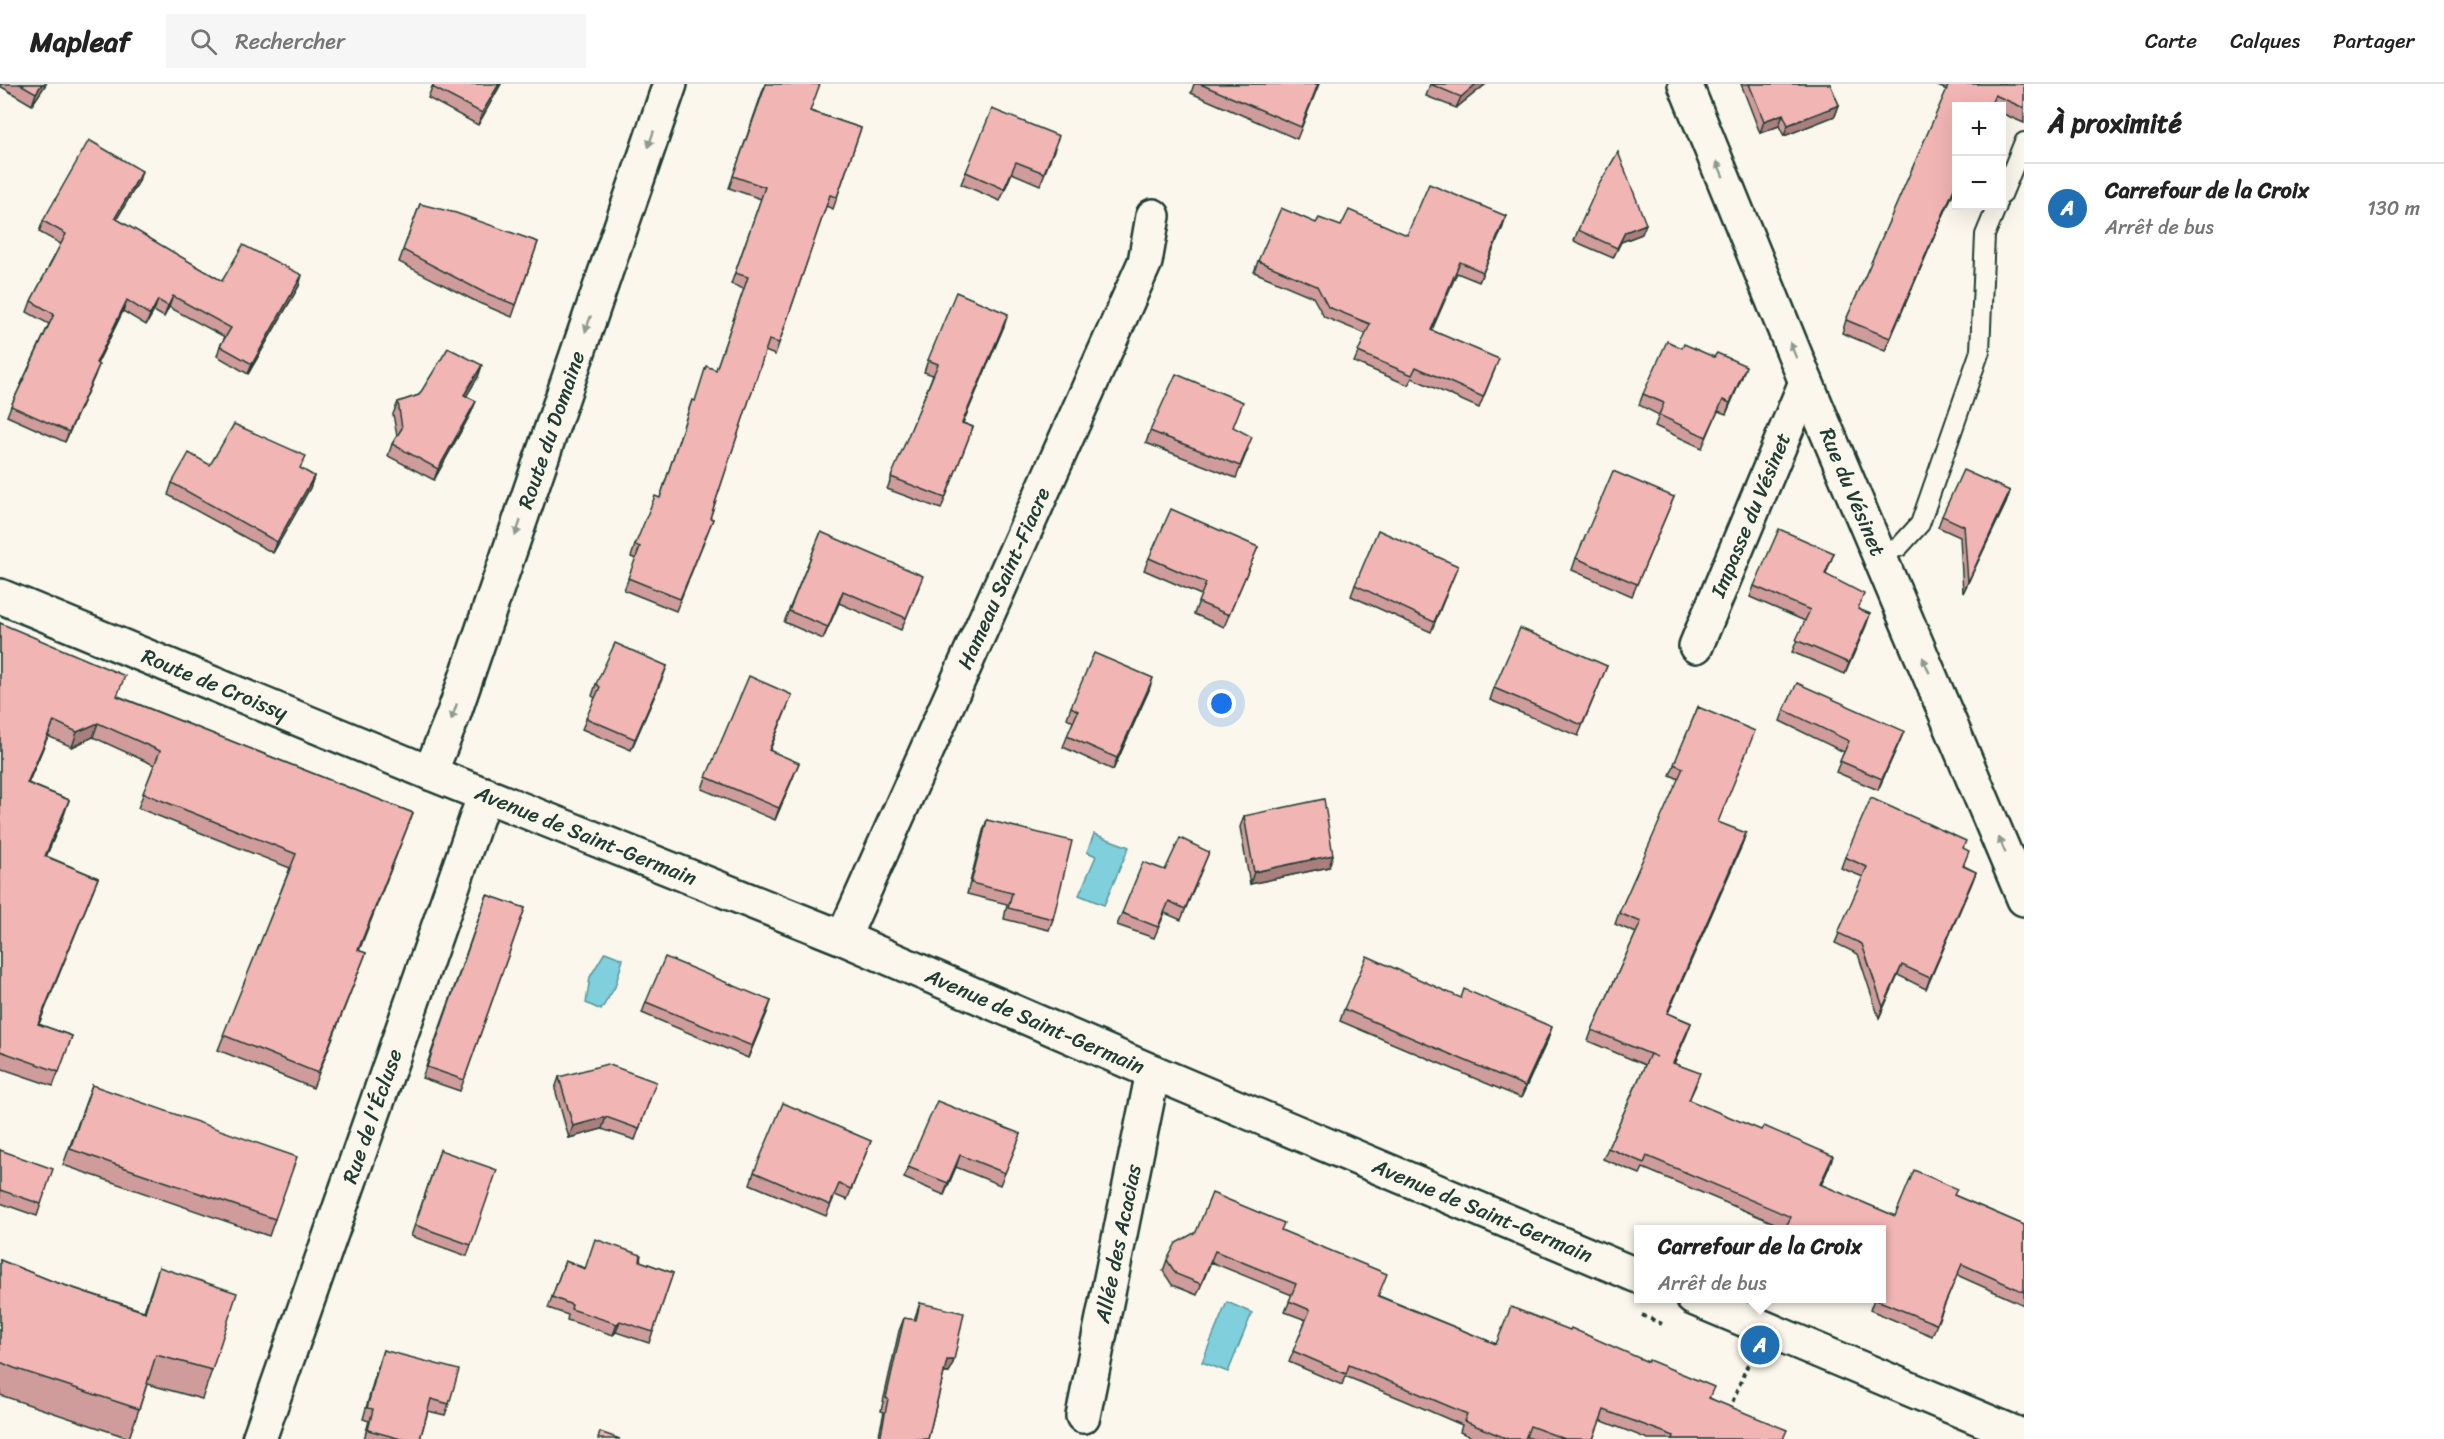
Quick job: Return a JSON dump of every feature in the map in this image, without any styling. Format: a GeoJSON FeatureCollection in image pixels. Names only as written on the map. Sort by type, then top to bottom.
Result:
{"type":"FeatureCollection","features":[{"type":"Feature","properties":{"kind":"street","name":"Route du Domaine"},"geometry":{"type":"LineString","coordinates":[[430,773],[454,713],[670,84]]}},
{"type":"Feature","properties":{"kind":"street","name":"Rue du Vésinet"},"geometry":{"type":"LineString","coordinates":[[1685,84],[1806,382],[2024,899]]}},
{"type":"Feature","properties":{"kind":"street","name":"Hameau Saint-Fiacre"},"geometry":{"type":"LineString","coordinates":[[843,938],[1145,262],[1154,216]]}},
{"type":"Feature","properties":{"kind":"street","name":"Impasse du Vésinet"},"geometry":{"type":"LineString","coordinates":[[1696,646],[1806,382]]}},
{"type":"Feature","properties":{"kind":"street","name":"Route de Croissy"},"geometry":{"type":"LineString","coordinates":[[0,596],[430,773]]}},
{"type":"Feature","properties":{"kind":"street","name":"Avenue de Saint-Germain"},"geometry":{"type":"LineString","coordinates":[[430,773],[843,938],[1152,1072],[1634,1274]]}},
{"type":"Feature","properties":{"kind":"street","name":"Rue de l'Écluse"},"geometry":{"type":"LineString","coordinates":[[259,1439],[485,794]]}},
{"type":"Feature","properties":{"kind":"street","name":"Allée des Acacias"},"geometry":{"type":"LineString","coordinates":[[1083,1416],[1152,1072]]}},
{"type":"Feature","properties":{"kind":"street"},"geometry":{"type":"LineString","coordinates":[[1703,1303],[2024,1437]]}},
{"type":"Feature","properties":{"kind":"lane"},"geometry":{"type":"LineString","coordinates":[[2006,183],[2024,142]]}},
{"type":"Feature","properties":{"kind":"lane"},"geometry":{"type":"LineString","coordinates":[[1878,553],[1899,548],[1920,524],[1980,351],[1985,234],[1995,210]]}},
{"type":"Feature","properties":{"kind":"path"},"geometry":{"type":"LineString","coordinates":[[1725,1419],[1749,1361]]}},
{"type":"Feature","properties":{"kind":"water"},"geometry":{"type":"Polygon","coordinates":[[[1094,834],[1129,847],[1104,905],[1079,895],[1096,856],[1087,852],[1094,834]]]}},
{"type":"Feature","properties":{"kind":"water"},"geometry":{"type":"Polygon","coordinates":[[[605,952],[623,959],[615,987],[601,1010],[586,1003],[590,977],[605,952]]]}},
{"type":"Feature","properties":{"kind":"water"},"geometry":{"type":"Polygon","coordinates":[[[1227,1302],[1252,1313],[1228,1372],[1202,1362],[1227,1302]]]}},
{"type":"Feature","properties":{"kind":"building"},"geometry":{"type":"Polygon","coordinates":[[[20,84],[42,84],[36,93],[20,84]]]}},
{"type":"Feature","properties":{"kind":"building"},"geometry":{"type":"Polygon","coordinates":[[[434,84],[499,84],[482,113],[432,87],[434,84]]]}},
{"type":"Feature","properties":{"kind":"building"},"geometry":{"type":"Polygon","coordinates":[[[766,84],[820,84],[810,111],[861,128],[837,197],[830,195],[779,343],[769,340],[710,518],[713,519],[680,599],[628,578],[640,547],[635,545],[655,496],[660,498],[692,400],[695,401],[706,366],[716,370],[748,277],[735,273],[765,187],[733,176],[766,84]]]}},
{"type":"Feature","properties":{"kind":"building"},"geometry":{"type":"Polygon","coordinates":[[[1200,84],[1318,84],[1301,127],[1200,84]]]}},
{"type":"Feature","properties":{"kind":"building"},"geometry":{"type":"Polygon","coordinates":[[[1430,84],[1476,84],[1461,97],[1430,84]]]}},
{"type":"Feature","properties":{"kind":"building"},"geometry":{"type":"Polygon","coordinates":[[[1749,84],[1830,84],[1839,105],[1788,125],[1783,114],[1764,121],[1749,84]]]}},
{"type":"Feature","properties":{"kind":"building"},"geometry":{"type":"Polygon","coordinates":[[[1949,84],[2024,84],[2024,108],[1995,95],[1992,102],[1952,102],[1952,193],[1890,338],[1846,320],[1949,84]]]}},
{"type":"Feature","properties":{"kind":"building"},"geometry":{"type":"Polygon","coordinates":[[[992,109],[1059,136],[1044,173],[1016,162],[1004,189],[966,172],[992,109]]]}},
{"type":"Feature","properties":{"kind":"building"},"geometry":{"type":"Polygon","coordinates":[[[89,140],[142,171],[115,218],[222,281],[243,245],[302,275],[252,364],[220,346],[231,328],[173,296],[168,306],[158,300],[150,315],[127,300],[96,363],[99,365],[69,432],[11,406],[54,314],[31,301],[66,234],[43,221],[89,140]]]}},
{"type":"Feature","properties":{"kind":"building"},"geometry":{"type":"Polygon","coordinates":[[[1618,152],[1646,224],[1625,232],[1617,248],[1578,230],[1598,186],[1618,152]]]}},
{"type":"Feature","properties":{"kind":"building"},"geometry":{"type":"Polygon","coordinates":[[[1429,184],[1506,216],[1483,272],[1460,262],[1431,330],[1499,359],[1483,397],[1416,367],[1412,375],[1358,352],[1370,324],[1328,307],[1317,286],[1258,261],[1281,208],[1316,223],[1319,218],[1341,226],[1349,210],[1407,235],[1429,184]]]}},
{"type":"Feature","properties":{"kind":"building"},"geometry":{"type":"Polygon","coordinates":[[[420,204],[456,213],[538,242],[516,305],[483,292],[403,250],[420,204]]]}},
{"type":"Feature","properties":{"kind":"building"},"geometry":{"type":"Polygon","coordinates":[[[956,292],[1008,314],[962,423],[973,427],[945,498],[891,477],[938,364],[928,360],[956,292]]]}},
{"type":"Feature","properties":{"kind":"building"},"geometry":{"type":"Polygon","coordinates":[[[1667,341],[1682,348],[1684,344],[1714,357],[1717,353],[1746,366],[1730,403],[1723,400],[1706,437],[1659,415],[1664,403],[1643,394],[1667,341]]]}},
{"type":"Feature","properties":{"kind":"building"},"geometry":{"type":"Polygon","coordinates":[[[448,348],[482,365],[464,395],[476,401],[438,469],[392,444],[402,428],[398,402],[419,395],[448,348]]]}},
{"type":"Feature","properties":{"kind":"building"},"geometry":{"type":"Polygon","coordinates":[[[1176,374],[1243,402],[1233,427],[1252,437],[1240,466],[1150,431],[1176,374]]]}},
{"type":"Feature","properties":{"kind":"building"},"geometry":{"type":"Polygon","coordinates":[[[234,424],[306,456],[300,468],[314,476],[277,542],[172,483],[189,453],[210,465],[234,424]]]}},
{"type":"Feature","properties":{"kind":"building"},"geometry":{"type":"Polygon","coordinates":[[[1963,470],[2010,491],[1968,582],[1964,526],[1942,516],[1963,470]]]}},
{"type":"Feature","properties":{"kind":"building"},"geometry":{"type":"Polygon","coordinates":[[[1613,471],[1674,497],[1637,584],[1576,558],[1613,471]]]}},
{"type":"Feature","properties":{"kind":"building"},"geometry":{"type":"Polygon","coordinates":[[[1171,509],[1258,547],[1229,615],[1198,602],[1206,583],[1149,558],[1171,509]]]}},
{"type":"Feature","properties":{"kind":"building"},"geometry":{"type":"Polygon","coordinates":[[[1779,529],[1834,553],[1825,574],[1864,594],[1858,609],[1870,614],[1849,663],[1796,640],[1810,610],[1754,586],[1779,529]]]}},
{"type":"Feature","properties":{"kind":"building"},"geometry":{"type":"Polygon","coordinates":[[[1378,530],[1458,566],[1434,622],[1355,585],[1378,530]]]}},
{"type":"Feature","properties":{"kind":"building"},"geometry":{"type":"Polygon","coordinates":[[[821,532],[923,576],[906,618],[843,591],[828,627],[789,611],[821,532]]]}},
{"type":"Feature","properties":{"kind":"building"},"geometry":{"type":"Polygon","coordinates":[[[0,623],[125,676],[117,696],[413,813],[358,950],[366,953],[318,1073],[223,1035],[296,854],[143,793],[160,751],[98,723],[77,732],[54,721],[27,783],[69,800],[45,856],[98,878],[38,1024],[72,1036],[59,1072],[0,1051],[0,623]]]}},
{"type":"Feature","properties":{"kind":"building"},"geometry":{"type":"Polygon","coordinates":[[[1520,628],[1607,666],[1582,725],[1494,688],[1520,628]]]}},
{"type":"Feature","properties":{"kind":"building"},"geometry":{"type":"Polygon","coordinates":[[[615,643],[667,666],[635,739],[586,718],[600,687],[596,684],[615,643]]]}},
{"type":"Feature","properties":{"kind":"building"},"geometry":{"type":"Polygon","coordinates":[[[1094,653],[1153,678],[1117,758],[1067,736],[1078,711],[1071,707],[1094,653]]]}},
{"type":"Feature","properties":{"kind":"building"},"geometry":{"type":"Polygon","coordinates":[[[749,676],[792,695],[769,750],[799,763],[779,808],[706,777],[749,676]]]}},
{"type":"Feature","properties":{"kind":"building"},"geometry":{"type":"Polygon","coordinates":[[[1797,683],[1904,731],[1882,779],[1840,761],[1849,741],[1784,710],[1797,683]]]}},
{"type":"Feature","properties":{"kind":"building"},"geometry":{"type":"Polygon","coordinates":[[[1698,707],[1755,731],[1718,822],[1746,833],[1667,1013],[1691,1023],[1673,1063],[1700,1073],[1689,1100],[1761,1130],[1764,1126],[1833,1156],[1820,1184],[1895,1216],[1914,1170],[1957,1189],[1954,1195],[2024,1225],[2024,1292],[1962,1264],[1936,1324],[1884,1303],[1886,1303],[1886,1225],[1787,1225],[1791,1217],[1647,1156],[1644,1163],[1608,1148],[1650,1054],[1592,1030],[1641,922],[1619,913],[1683,768],[1674,764],[1698,707]]]}},
{"type":"Feature","properties":{"kind":"building"},"geometry":{"type":"Polygon","coordinates":[[[1871,798],[1966,841],[1963,848],[1969,851],[1963,866],[1976,872],[1930,978],[1902,965],[1883,1007],[1862,944],[1838,933],[1867,867],[1845,857],[1871,798]]]}},
{"type":"Feature","properties":{"kind":"building"},"geometry":{"type":"Polygon","coordinates":[[[1324,799],[1333,855],[1254,872],[1244,816],[1324,799]]]}},
{"type":"Feature","properties":{"kind":"building"},"geometry":{"type":"Polygon","coordinates":[[[987,820],[1072,841],[1053,919],[1008,908],[1012,893],[971,883],[987,820]]]}},
{"type":"Feature","properties":{"kind":"building"},"geometry":{"type":"Polygon","coordinates":[[[1180,838],[1209,852],[1185,909],[1169,901],[1158,927],[1122,913],[1143,862],[1165,870],[1180,838]]]}},
{"type":"Feature","properties":{"kind":"building"},"geometry":{"type":"Polygon","coordinates":[[[487,895],[525,908],[464,1080],[427,1067],[487,895]]]}},
{"type":"Feature","properties":{"kind":"building"},"geometry":{"type":"Polygon","coordinates":[[[1367,956],[1461,998],[1464,989],[1552,1027],[1525,1086],[1344,1009],[1367,956]]]}},
{"type":"Feature","properties":{"kind":"building"},"geometry":{"type":"Polygon","coordinates":[[[665,957],[771,1001],[752,1046],[646,1002],[665,957]]]}},
{"type":"Feature","properties":{"kind":"building"},"geometry":{"type":"Polygon","coordinates":[[[607,1064],[656,1082],[639,1129],[606,1117],[573,1126],[559,1077],[607,1064]]]}},
{"type":"Feature","properties":{"kind":"building"},"geometry":{"type":"Polygon","coordinates":[[[92,1085],[297,1157],[275,1219],[70,1149],[92,1085]]]}},
{"type":"Feature","properties":{"kind":"building"},"geometry":{"type":"Polygon","coordinates":[[[937,1101],[1021,1134],[1005,1173],[960,1155],[948,1183],[908,1167],[937,1101]]]}},
{"type":"Feature","properties":{"kind":"building"},"geometry":{"type":"Polygon","coordinates":[[[783,1103],[871,1141],[851,1189],[839,1184],[830,1205],[754,1172],[783,1103]]]}},
{"type":"Feature","properties":{"kind":"building"},"geometry":{"type":"Polygon","coordinates":[[[0,1150],[53,1169],[41,1204],[0,1190],[0,1150]]]}},
{"type":"Feature","properties":{"kind":"building"},"geometry":{"type":"Polygon","coordinates":[[[440,1150],[497,1170],[471,1245],[415,1225],[440,1150]]]}},
{"type":"Feature","properties":{"kind":"building"},"geometry":{"type":"Polygon","coordinates":[[[1212,1193],[1284,1223],[1281,1230],[1387,1274],[1378,1296],[1496,1344],[1511,1307],[1570,1330],[1571,1328],[1648,1362],[1649,1360],[1714,1387],[1709,1398],[1787,1430],[1783,1439],[1673,1439],[1674,1436],[1604,1410],[1593,1439],[1565,1439],[1530,1426],[1525,1439],[1508,1439],[1464,1421],[1467,1414],[1349,1365],[1346,1374],[1293,1351],[1310,1310],[1289,1301],[1296,1284],[1215,1251],[1201,1284],[1176,1274],[1167,1260],[1176,1243],[1196,1232],[1212,1193]]]}},
{"type":"Feature","properties":{"kind":"building"},"geometry":{"type":"Polygon","coordinates":[[[595,1239],[641,1255],[640,1261],[673,1273],[653,1332],[620,1321],[617,1324],[571,1309],[572,1305],[552,1297],[565,1261],[585,1269],[595,1239]]]}},
{"type":"Feature","properties":{"kind":"building"},"geometry":{"type":"Polygon","coordinates":[[[0,1260],[52,1281],[145,1312],[159,1267],[237,1293],[212,1370],[156,1355],[139,1409],[0,1362],[0,1260]]]}},
{"type":"Feature","properties":{"kind":"building"},"geometry":{"type":"Polygon","coordinates":[[[920,1303],[964,1313],[954,1360],[947,1360],[928,1439],[880,1439],[888,1399],[886,1398],[904,1318],[916,1320],[920,1303]]]}},
{"type":"Feature","properties":{"kind":"building"},"geometry":{"type":"Polygon","coordinates":[[[383,1350],[459,1370],[449,1404],[431,1399],[420,1439],[401,1439],[368,1430],[373,1409],[367,1408],[383,1350]]]}},
{"type":"Feature","properties":{"kind":"building"},"geometry":{"type":"Polygon","coordinates":[[[600,1432],[620,1439],[598,1439],[600,1432]]]}},
{"type":"Feature","properties":{"kind":"place","name":"Carrefour de la Croix"},"geometry":{"type":"Point","coordinates":[1760,1345]}}]}
